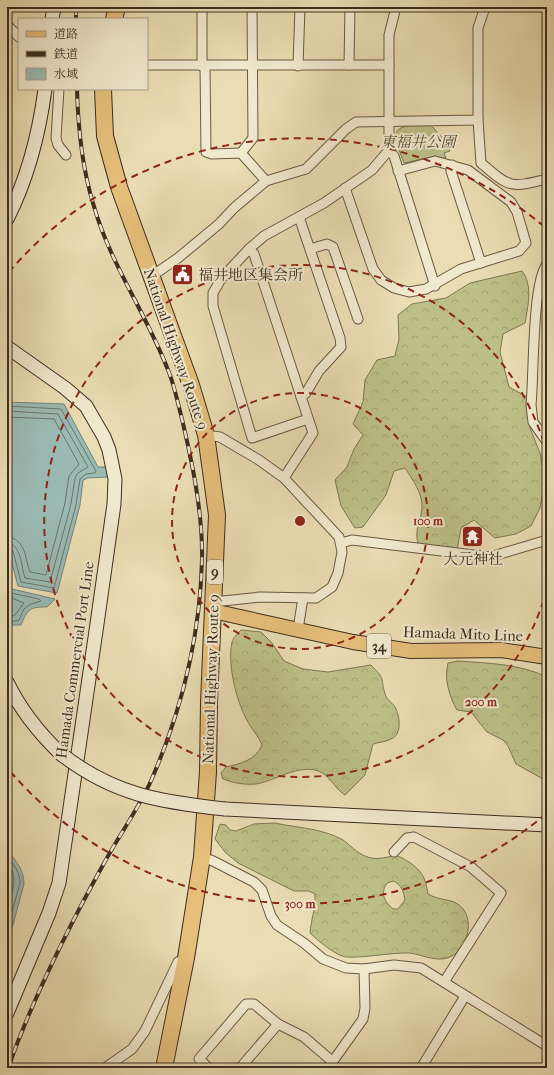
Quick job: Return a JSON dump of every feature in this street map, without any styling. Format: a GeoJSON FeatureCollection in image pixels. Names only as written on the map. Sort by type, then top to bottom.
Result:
{"type":"FeatureCollection","features":[{"type":"Feature","properties":{"kind":"highway"},"geometry":{"type":"LineString","coordinates":[[114,18],[117,7]]}},
{"type":"Feature","properties":{"kind":"highway","name":"National Highway Route 9"},"geometry":{"type":"LineString","coordinates":[[103,90],[105,136],[119,187],[191,385],[206,435],[217,516],[208,772],[202,857],[186,958],[164,1068]]}},
{"type":"Feature","properties":{"kind":"main road","name":"Hamada Mito Line"},"geometry":{"type":"LineString","coordinates":[[213,606],[353,642],[411,651],[501,650],[547,657]]}},
{"type":"Feature","properties":{"kind":"street"},"geometry":{"type":"LineString","coordinates":[[52,18],[54,7]]}},
{"type":"Feature","properties":{"kind":"street"},"geometry":{"type":"LineString","coordinates":[[202,7],[205,149],[212,154],[241,154],[266,181]]}},
{"type":"Feature","properties":{"kind":"street"},"geometry":{"type":"LineString","coordinates":[[241,154],[253,138],[252,7]]}},
{"type":"Feature","properties":{"kind":"street"},"geometry":{"type":"LineString","coordinates":[[298,66],[300,7]]}},
{"type":"Feature","properties":{"kind":"street"},"geometry":{"type":"LineString","coordinates":[[350,7],[350,65]]}},
{"type":"Feature","properties":{"kind":"street"},"geometry":{"type":"LineString","coordinates":[[396,7],[390,26],[389,150],[394,156],[435,286]]}},
{"type":"Feature","properties":{"kind":"street"},"geometry":{"type":"LineString","coordinates":[[485,7],[478,28],[478,120],[481,162],[500,180],[517,186],[547,180]]}},
{"type":"Feature","properties":{"kind":"street"},"geometry":{"type":"LineString","coordinates":[[7,25],[18,36]]}},
{"type":"Feature","properties":{"kind":"street"},"geometry":{"type":"LineString","coordinates":[[148,65],[389,65]]}},
{"type":"Feature","properties":{"kind":"street"},"geometry":{"type":"LineString","coordinates":[[7,219],[19,194],[37,137],[45,90]]}},
{"type":"Feature","properties":{"kind":"street"},"geometry":{"type":"LineString","coordinates":[[59,90],[56,138],[58,145],[66,155]]}},
{"type":"Feature","properties":{"kind":"street"},"geometry":{"type":"LineString","coordinates":[[152,276],[178,258],[214,228],[234,208],[266,181],[306,169],[346,128],[356,122],[478,120]]}},
{"type":"Feature","properties":{"kind":"street"},"geometry":{"type":"LineString","coordinates":[[308,419],[252,438],[213,306],[213,293],[221,279],[249,249],[264,236],[324,203],[372,170],[389,150]]}},
{"type":"Feature","properties":{"kind":"street"},"geometry":{"type":"LineString","coordinates":[[345,188],[373,269],[381,280],[394,288],[409,292],[435,286],[462,269],[519,251],[526,243],[517,212],[511,202],[468,170],[435,161],[398,171]]}},
{"type":"Feature","properties":{"kind":"street"},"geometry":{"type":"LineString","coordinates":[[452,165],[451,171],[481,263]]}},
{"type":"Feature","properties":{"kind":"street"},"geometry":{"type":"LineString","coordinates":[[299,217],[340,338],[341,346],[319,371],[306,393],[301,397]]}},
{"type":"Feature","properties":{"kind":"street"},"geometry":{"type":"LineString","coordinates":[[310,249],[328,244],[333,247],[358,319]]}},
{"type":"Feature","properties":{"kind":"street"},"geometry":{"type":"LineString","coordinates":[[249,249],[254,254],[313,433],[284,478]]}},
{"type":"Feature","properties":{"kind":"street"},"geometry":{"type":"LineString","coordinates":[[547,264],[543,270],[537,298],[531,405],[533,422],[547,442]]}},
{"type":"Feature","properties":{"kind":"street","name":"Hamada Commercial Port Line"},"geometry":{"type":"LineString","coordinates":[[7,347],[65,388],[86,406],[104,437],[115,479],[114,504],[59,883],[49,913],[7,1013]]}},
{"type":"Feature","properties":{"kind":"street"},"geometry":{"type":"LineString","coordinates":[[206,435],[220,437],[259,460],[284,478],[339,537],[342,544],[342,559],[332,587],[316,598],[260,597],[213,606]]}},
{"type":"Feature","properties":{"kind":"street"},"geometry":{"type":"LineString","coordinates":[[342,544],[352,540],[490,557],[547,540]]}},
{"type":"Feature","properties":{"kind":"street"},"geometry":{"type":"LineString","coordinates":[[298,629],[303,598]]}},
{"type":"Feature","properties":{"kind":"street"},"geometry":{"type":"LineString","coordinates":[[7,682],[30,720],[61,754],[103,781],[127,792],[178,804],[224,809],[547,825]]}},
{"type":"Feature","properties":{"kind":"street"},"geometry":{"type":"LineString","coordinates":[[394,852],[407,838],[414,837],[471,867],[501,893],[444,982]]}},
{"type":"Feature","properties":{"kind":"street"},"geometry":{"type":"LineString","coordinates":[[202,857],[254,882],[262,890],[271,916],[278,925],[304,943],[323,959],[346,968],[364,969],[394,965],[408,965],[421,968],[547,1046]]}},
{"type":"Feature","properties":{"kind":"street"},"geometry":{"type":"LineString","coordinates":[[105,1068],[132,1049],[145,1031],[178,962],[186,958]]}},
{"type":"Feature","properties":{"kind":"street"},"geometry":{"type":"LineString","coordinates":[[209,1068],[199,1059],[246,1004],[254,1004],[278,1024],[304,1037],[330,1065],[363,1019],[365,1008],[364,969]]}},
{"type":"Feature","properties":{"kind":"street"},"geometry":{"type":"LineString","coordinates":[[421,1068],[465,996]]}},
{"type":"Feature","properties":{"kind":"street"},"geometry":{"type":"LineString","coordinates":[[240,1068],[278,1024]]}},
{"type":"Feature","properties":{"kind":"green space","name":"東福井公園"},"geometry":{"type":"Polygon","coordinates":[[[430,124],[446,142],[450,151],[444,153],[446,158],[426,158],[404,163],[397,142],[396,135],[398,131],[401,128],[408,126],[430,124]]]}},
{"type":"Feature","properties":{"kind":"green space"},"geometry":{"type":"Polygon","coordinates":[[[522,271],[528,283],[529,289],[525,323],[503,334],[500,352],[509,387],[529,398],[530,428],[540,453],[545,480],[540,508],[531,526],[516,534],[495,538],[474,520],[461,528],[457,550],[418,544],[417,534],[422,502],[416,486],[405,468],[394,471],[386,495],[363,527],[355,528],[341,506],[335,480],[347,467],[354,449],[363,435],[353,424],[363,402],[365,380],[377,360],[395,356],[399,339],[398,315],[412,304],[446,298],[470,283],[522,271]]]}},
{"type":"Feature","properties":{"kind":"green space"},"geometry":{"type":"Polygon","coordinates":[[[241,630],[261,632],[272,643],[284,661],[303,669],[328,672],[371,665],[381,676],[386,696],[397,712],[399,726],[397,734],[395,737],[387,741],[373,744],[365,775],[345,795],[325,775],[310,769],[295,771],[256,784],[231,782],[223,779],[221,773],[226,767],[242,763],[252,758],[262,745],[245,716],[234,684],[231,662],[232,642],[234,637],[241,630]]]}},
{"type":"Feature","properties":{"kind":"green space"},"geometry":{"type":"Polygon","coordinates":[[[458,661],[515,667],[526,669],[547,677],[547,789],[543,779],[516,764],[508,746],[503,740],[487,732],[471,712],[457,710],[447,681],[447,669],[448,663],[458,661]]]}},
{"type":"Feature","properties":{"kind":"green space"},"geometry":{"type":"Polygon","coordinates":[[[275,823],[327,833],[343,840],[362,855],[376,858],[395,856],[404,859],[423,875],[428,894],[454,902],[461,907],[466,914],[468,930],[462,946],[457,952],[445,959],[429,958],[409,953],[347,957],[333,952],[310,933],[315,904],[315,894],[309,891],[294,891],[238,863],[225,852],[215,839],[220,824],[226,825],[230,830],[236,831],[254,824],[275,823]],[[393,881],[387,883],[383,894],[387,903],[393,909],[398,909],[405,900],[404,894],[398,884],[393,881]]]}},
{"type":"Feature","properties":{"kind":"water"},"geometry":{"type":"Polygon","coordinates":[[[7,402],[64,404],[98,467],[108,467],[108,477],[88,478],[83,480],[80,505],[57,593],[18,586],[7,545],[7,402]]]}},
{"type":"Feature","properties":{"kind":"water"},"geometry":{"type":"Polygon","coordinates":[[[7,568],[12,589],[55,599],[47,607],[33,608],[25,615],[21,625],[13,625],[7,630],[7,568]]]}},
{"type":"Feature","properties":{"kind":"water"},"geometry":{"type":"Polygon","coordinates":[[[7,831],[9,835],[8,852],[19,866],[23,875],[24,884],[7,947],[7,831]]]}},
{"type":"Feature","properties":{"kind":"railway"},"geometry":{"type":"LineString","coordinates":[[76,7],[76,18]]}},
{"type":"Feature","properties":{"kind":"railway"},"geometry":{"type":"LineString","coordinates":[[8,1068],[28,1016],[76,914],[145,793],[161,756],[180,702],[187,674],[193,646],[200,589],[202,560],[201,524],[193,469],[181,415],[168,370],[108,246],[100,225],[89,189],[83,161],[78,117],[77,90]]}},
{"type":"Feature","properties":{"kind":"place","name":"福井地区集会所"},"geometry":{"type":"Point","coordinates":[183,275]}},
{"type":"Feature","properties":{"kind":"place","name":"大元神社"},"geometry":{"type":"Point","coordinates":[473,536]}}]}
